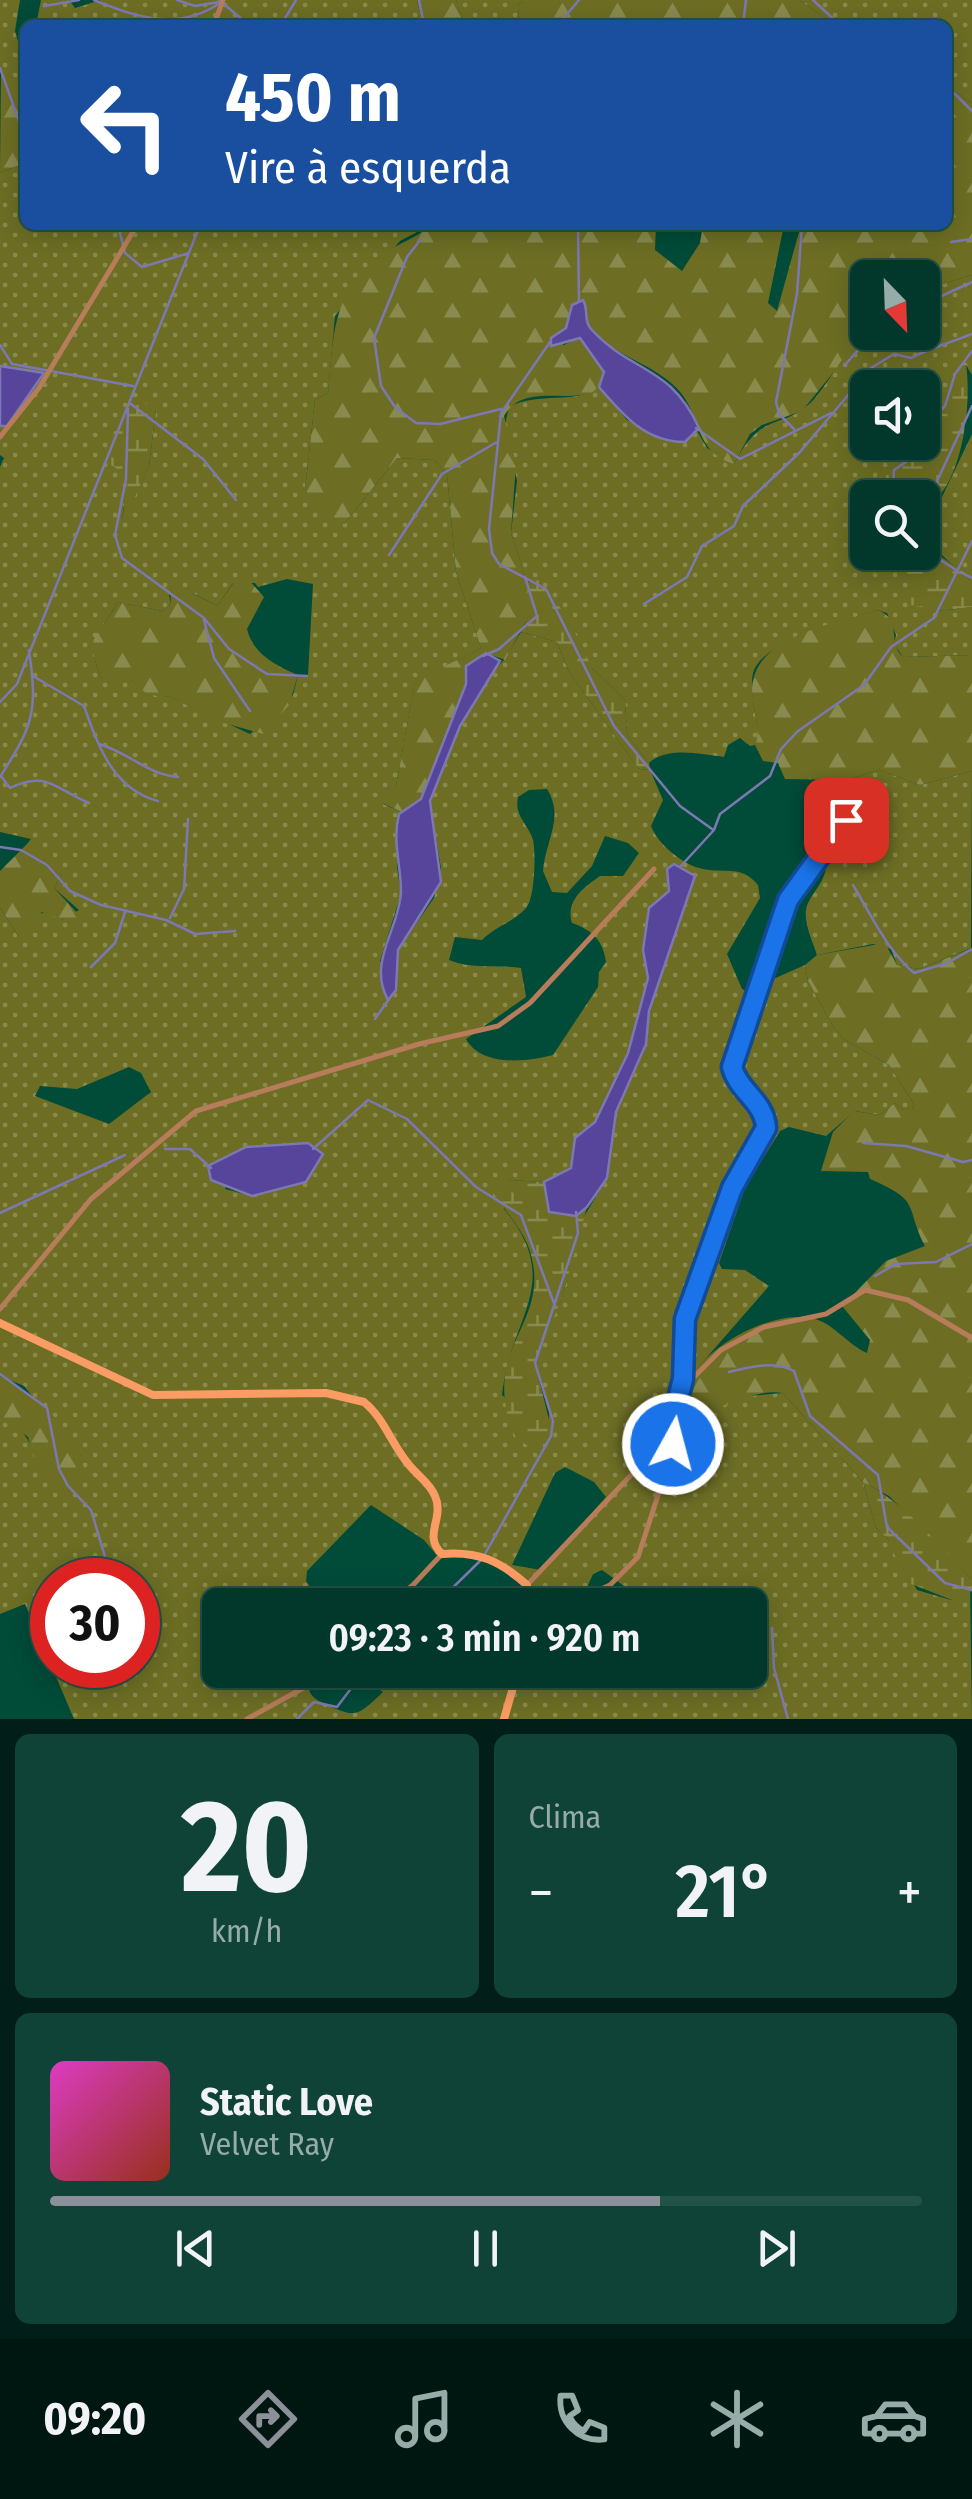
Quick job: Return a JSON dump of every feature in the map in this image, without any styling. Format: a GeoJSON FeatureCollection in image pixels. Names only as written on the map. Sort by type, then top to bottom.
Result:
{"type":"FeatureCollection","features":[{"type":"Feature","properties":{"kind":"street"},"geometry":{"type":"LineString","coordinates":[[0,436],[46,377],[135,230]]}},
{"type":"Feature","properties":{"kind":"street"},"geometry":{"type":"LineString","coordinates":[[603,1588],[638,1557],[673,1449],[669,1435],[683,1379],[685,1319],[732,1188],[766,1128],[762,1111],[735,1077],[735,1059],[788,900],[846,820]]}},
{"type":"Feature","properties":{"kind":"street"},"geometry":{"type":"LineString","coordinates":[[0,1309],[91,1200],[196,1111],[419,1044],[498,1026],[530,1002],[654,869]]}},
{"type":"Feature","properties":{"kind":"street"},"geometry":{"type":"LineString","coordinates":[[528,1588],[669,1435],[691,1380],[721,1350],[764,1327],[826,1314],[866,1290],[878,1289],[908,1300],[961,1336],[972,1338]]}},
{"type":"Feature","properties":{"kind":"street"},"geometry":{"type":"LineString","coordinates":[[0,1323],[154,1395],[326,1393],[364,1402],[406,1463],[432,1490],[438,1508],[431,1536],[442,1554]]}},
{"type":"Feature","properties":{"kind":"street"},"geometry":{"type":"LineString","coordinates":[[442,1554],[485,1556],[528,1585]]}},
{"type":"Feature","properties":{"kind":"street"},"geometry":{"type":"LineString","coordinates":[[410,1588],[442,1554]]}},
{"type":"Feature","properties":{"kind":"street"},"geometry":{"type":"LineString","coordinates":[[247,1719],[303,1688]]}},
{"type":"Feature","properties":{"kind":"street"},"geometry":{"type":"LineString","coordinates":[[504,1719],[513,1688]]}},
{"type":"Feature","properties":{"kind":"green space"},"geometry":{"type":"Polygon","coordinates":[[[0,0],[20,0],[15,31],[20,46],[20,79],[17,81],[0,71],[0,0]]]}},
{"type":"Feature","properties":{"kind":"green space"},"geometry":{"type":"Polygon","coordinates":[[[41,0],[69,0],[75,8],[101,0],[417,0],[422,20],[37,20],[41,0]]]}},
{"type":"Feature","properties":{"kind":"green space"},"geometry":{"type":"Polygon","coordinates":[[[417,0],[456,0],[462,20],[422,20],[417,0]]]}},
{"type":"Feature","properties":{"kind":"green space"},"geometry":{"type":"Polygon","coordinates":[[[456,0],[523,0],[518,5],[519,20],[462,20],[456,0]]]}},
{"type":"Feature","properties":{"kind":"green space"},"geometry":{"type":"Polygon","coordinates":[[[523,0],[799,0],[829,20],[519,20],[518,5],[523,0]]]}},
{"type":"Feature","properties":{"kind":"green space"},"geometry":{"type":"Polygon","coordinates":[[[799,0],[972,0],[972,103],[952,90],[952,20],[829,20],[799,0]]]}},
{"type":"Feature","properties":{"kind":"green space"},"geometry":{"type":"Polygon","coordinates":[[[1,71],[20,78],[20,167],[0,173],[1,71]]]}},
{"type":"Feature","properties":{"kind":"green space"},"geometry":{"type":"Polygon","coordinates":[[[952,90],[972,103],[972,275],[940,285],[940,260],[850,260],[850,347],[802,411],[762,425],[750,434],[734,464],[712,452],[688,403],[671,382],[607,343],[586,321],[569,321],[566,328],[551,338],[564,345],[579,337],[604,372],[599,387],[591,393],[532,397],[512,406],[504,416],[516,464],[511,533],[532,597],[530,614],[505,660],[486,653],[466,666],[466,684],[421,799],[402,812],[382,803],[386,792],[396,786],[415,681],[481,648],[456,572],[447,474],[435,460],[397,458],[344,524],[319,513],[305,489],[315,400],[328,393],[334,333],[353,284],[383,254],[424,230],[656,230],[655,250],[682,271],[700,243],[702,230],[783,230],[768,303],[777,311],[800,230],[952,230],[952,90]]]}},
{"type":"Feature","properties":{"kind":"green space"},"geometry":{"type":"Polygon","coordinates":[[[17,166],[20,230],[421,230],[400,241],[335,316],[328,393],[315,400],[305,489],[344,524],[397,458],[435,460],[447,474],[456,572],[481,648],[415,682],[396,786],[383,804],[402,812],[397,866],[401,894],[380,961],[396,990],[398,950],[434,898],[441,868],[430,801],[460,726],[487,677],[505,659],[521,632],[557,642],[569,672],[639,769],[650,770],[663,800],[651,826],[658,839],[685,862],[707,870],[744,874],[758,885],[760,898],[727,954],[742,989],[746,991],[805,965],[808,981],[834,1028],[845,1040],[889,1065],[914,1104],[912,1110],[903,1110],[895,1103],[879,1115],[855,1111],[826,1136],[789,1127],[780,1131],[745,1188],[719,1263],[722,1269],[745,1270],[769,1286],[687,1380],[683,1391],[726,1404],[738,1397],[783,1393],[863,1482],[876,1528],[888,1539],[917,1590],[951,1600],[970,1588],[972,1719],[74,1719],[61,1688],[160,1688],[160,1558],[30,1558],[30,1616],[25,1604],[0,1614],[0,1416],[19,1427],[32,1446],[81,1456],[24,1386],[0,1376],[0,907],[18,936],[35,915],[49,911],[63,920],[79,910],[54,888],[62,874],[27,844],[31,839],[0,832],[0,467],[4,458],[0,455],[0,427],[8,425],[44,374],[0,366],[0,173],[17,166]],[[156,409],[126,474],[123,521],[149,466],[156,409]],[[287,579],[258,587],[255,583],[233,583],[217,606],[193,593],[169,595],[171,604],[162,611],[118,602],[95,639],[94,654],[102,679],[130,679],[148,694],[171,697],[250,734],[293,695],[298,675],[308,675],[313,584],[287,579]],[[547,789],[529,790],[518,797],[518,810],[534,846],[529,903],[482,940],[455,937],[449,960],[521,968],[526,997],[466,1039],[473,1048],[493,1058],[553,1055],[598,987],[599,972],[606,962],[599,942],[572,923],[571,908],[582,890],[600,876],[623,876],[639,853],[628,843],[605,836],[592,866],[567,893],[552,892],[543,871],[554,820],[547,789]],[[694,876],[669,879],[669,891],[643,950],[648,978],[628,1053],[595,1122],[580,1133],[571,1168],[544,1182],[507,1180],[504,1209],[522,1235],[531,1258],[532,1280],[502,1395],[549,1433],[549,1413],[535,1364],[537,1352],[562,1298],[582,1220],[607,1178],[616,1112],[646,1044],[649,1011],[694,876]],[[129,1067],[77,1089],[40,1086],[35,1096],[109,1124],[151,1092],[141,1073],[129,1067]],[[304,1143],[246,1147],[225,1189],[252,1196],[306,1182],[318,1159],[304,1143]],[[565,1467],[555,1473],[512,1565],[541,1570],[606,1497],[594,1482],[565,1467]]]}},
{"type":"Feature","properties":{"kind":"green space"},"geometry":{"type":"Polygon","coordinates":[[[972,275],[972,375],[966,365],[940,402],[940,370],[850,370],[850,460],[913,460],[885,480],[850,480],[850,570],[916,570],[938,611],[972,607],[972,655],[903,657],[894,644],[896,635],[887,613],[877,610],[826,626],[788,641],[760,661],[752,680],[759,736],[755,745],[750,746],[740,738],[728,745],[724,757],[674,753],[649,763],[627,735],[625,700],[592,668],[531,580],[527,582],[511,533],[517,481],[505,424],[509,407],[532,400],[579,395],[599,387],[627,420],[685,442],[696,429],[707,448],[734,464],[755,434],[794,415],[815,398],[850,346],[850,350],[940,350],[940,285],[972,275]]]}},
{"type":"Feature","properties":{"kind":"green space"},"geometry":{"type":"Polygon","coordinates":[[[966,365],[966,422],[956,465],[947,484],[940,494],[940,480],[885,480],[894,460],[940,460],[940,400],[955,376],[954,368],[966,365]]]}},
{"type":"Feature","properties":{"kind":"green space"},"geometry":{"type":"Polygon","coordinates":[[[138,399],[156,409],[149,466],[123,523],[126,474],[101,459],[126,407],[138,399]]]}},
{"type":"Feature","properties":{"kind":"green space"},"geometry":{"type":"Polygon","coordinates":[[[972,434],[972,578],[940,552],[941,499],[972,434]]]}},
{"type":"Feature","properties":{"kind":"green space"},"geometry":{"type":"Polygon","coordinates":[[[940,556],[972,578],[972,607],[938,611],[911,605],[908,570],[940,570],[940,556]]]}},
{"type":"Feature","properties":{"kind":"green space"},"geometry":{"type":"Polygon","coordinates":[[[237,578],[247,578],[264,597],[247,629],[254,645],[273,663],[298,675],[289,705],[263,734],[217,721],[171,697],[148,695],[130,679],[102,679],[93,645],[118,602],[162,611],[171,604],[170,588],[181,587],[217,606],[237,578]]]}},
{"type":"Feature","properties":{"kind":"green space"},"geometry":{"type":"Polygon","coordinates":[[[539,580],[568,618],[592,668],[625,700],[627,735],[649,763],[650,770],[639,769],[569,672],[557,642],[521,632],[530,613],[527,582],[539,580]]]}},
{"type":"Feature","properties":{"kind":"green space"},"geometry":{"type":"Polygon","coordinates":[[[877,610],[890,619],[903,657],[972,655],[972,771],[920,785],[879,770],[846,780],[785,779],[778,763],[763,761],[755,745],[757,726],[752,690],[756,671],[781,644],[819,627],[877,610]]]}},
{"type":"Feature","properties":{"kind":"green space"},"geometry":{"type":"Polygon","coordinates":[[[879,770],[920,785],[972,771],[971,948],[919,969],[897,965],[891,949],[873,944],[817,955],[807,924],[807,906],[826,870],[827,862],[821,857],[862,813],[834,794],[846,780],[879,770]]]}},
{"type":"Feature","properties":{"kind":"green space"},"geometry":{"type":"Polygon","coordinates":[[[27,844],[54,859],[62,874],[54,888],[80,916],[72,923],[42,912],[18,936],[0,907],[0,871],[27,844]]]}},
{"type":"Feature","properties":{"kind":"green space"},"geometry":{"type":"Polygon","coordinates":[[[885,943],[897,965],[919,969],[972,948],[972,1579],[889,1496],[863,1482],[783,1393],[759,1394],[702,1409],[692,1408],[683,1394],[702,1362],[718,1348],[757,1326],[778,1320],[815,1319],[867,1353],[870,1340],[842,1306],[886,1261],[925,1246],[910,1206],[898,1193],[870,1179],[868,1172],[821,1171],[833,1132],[854,1111],[879,1115],[895,1103],[903,1110],[912,1110],[914,1104],[889,1065],[845,1040],[834,1028],[808,981],[805,965],[817,955],[885,943]]]}},
{"type":"Feature","properties":{"kind":"green space"},"geometry":{"type":"Polygon","coordinates":[[[507,1180],[544,1182],[547,1193],[575,1216],[587,1207],[562,1298],[535,1363],[554,1440],[533,1448],[517,1440],[504,1384],[508,1362],[531,1304],[534,1283],[526,1240],[492,1191],[507,1180]]]}},
{"type":"Feature","properties":{"kind":"green space"},"geometry":{"type":"Polygon","coordinates":[[[0,1376],[47,1410],[76,1445],[83,1463],[83,1479],[74,1494],[39,1472],[28,1437],[0,1416],[0,1376]]]}},
{"type":"Feature","properties":{"kind":"green space"},"geometry":{"type":"Polygon","coordinates":[[[863,1482],[921,1526],[972,1579],[972,1591],[952,1600],[906,1582],[888,1539],[876,1528],[863,1482]]]}},
{"type":"Feature","properties":{"kind":"shaded area"},"geometry":{"type":"Polygon","coordinates":[[[583,300],[591,329],[606,344],[663,380],[688,407],[699,428],[685,442],[658,437],[626,417],[599,387],[604,372],[580,338],[551,346],[551,338],[566,328],[572,305],[583,300]]]}},
{"type":"Feature","properties":{"kind":"shaded area"},"geometry":{"type":"Polygon","coordinates":[[[0,366],[44,373],[7,426],[0,426],[0,366]]]}},
{"type":"Feature","properties":{"kind":"shaded area"},"geometry":{"type":"Polygon","coordinates":[[[486,653],[500,661],[460,726],[430,801],[441,882],[398,950],[396,990],[388,1000],[381,972],[401,892],[399,814],[421,799],[466,684],[466,666],[486,653]]]}},
{"type":"Feature","properties":{"kind":"shaded area"},"geometry":{"type":"Polygon","coordinates":[[[674,864],[695,876],[649,1011],[646,1044],[616,1112],[607,1178],[576,1216],[549,1212],[544,1182],[571,1168],[575,1138],[595,1122],[628,1053],[648,978],[643,950],[649,908],[669,891],[667,869],[674,864]]]}},
{"type":"Feature","properties":{"kind":"shaded area"},"geometry":{"type":"Polygon","coordinates":[[[308,1143],[323,1154],[306,1182],[252,1196],[211,1180],[208,1166],[246,1147],[308,1143]]]}},
{"type":"Feature","properties":{"kind":"waterway"},"geometry":{"type":"LineString","coordinates":[[44,6],[79,0]]}},
{"type":"Feature","properties":{"kind":"waterway"},"geometry":{"type":"LineString","coordinates":[[94,0],[158,19],[189,17],[220,3]]}},
{"type":"Feature","properties":{"kind":"waterway"},"geometry":{"type":"LineString","coordinates":[[177,0],[195,6],[219,2]]}},
{"type":"Feature","properties":{"kind":"waterway"},"geometry":{"type":"LineString","coordinates":[[219,0],[243,20]]}},
{"type":"Feature","properties":{"kind":"waterway"},"geometry":{"type":"LineString","coordinates":[[284,20],[296,0]]}},
{"type":"Feature","properties":{"kind":"waterway"},"geometry":{"type":"LineString","coordinates":[[419,0],[423,20]]}},
{"type":"Feature","properties":{"kind":"waterway"},"geometry":{"type":"LineString","coordinates":[[562,20],[579,0]]}},
{"type":"Feature","properties":{"kind":"waterway"},"geometry":{"type":"LineString","coordinates":[[744,20],[746,0]]}},
{"type":"Feature","properties":{"kind":"waterway"},"geometry":{"type":"LineString","coordinates":[[813,0],[835,20]]}},
{"type":"Feature","properties":{"kind":"waterway"},"geometry":{"type":"LineString","coordinates":[[0,68],[20,124]]}},
{"type":"Feature","properties":{"kind":"waterway"},"geometry":{"type":"LineString","coordinates":[[952,91],[972,111]]}},
{"type":"Feature","properties":{"kind":"waterway"},"geometry":{"type":"LineString","coordinates":[[119,230],[125,253],[142,267],[189,253]]}},
{"type":"Feature","properties":{"kind":"waterway"},"geometry":{"type":"LineString","coordinates":[[0,702],[17,684],[198,230]]}},
{"type":"Feature","properties":{"kind":"waterway"},"geometry":{"type":"LineString","coordinates":[[578,230],[579,301]]}},
{"type":"Feature","properties":{"kind":"waterway"},"geometry":{"type":"LineString","coordinates":[[794,429],[779,414],[776,402],[797,294],[802,230]]}},
{"type":"Feature","properties":{"kind":"waterway"},"geometry":{"type":"LineString","coordinates":[[421,239],[407,257],[374,338],[381,386],[395,407],[416,423],[440,424],[501,409]]}},
{"type":"Feature","properties":{"kind":"waterway"},"geometry":{"type":"LineString","coordinates":[[951,242],[972,239]]}},
{"type":"Feature","properties":{"kind":"waterway"},"geometry":{"type":"LineString","coordinates":[[940,297],[972,282]]}},
{"type":"Feature","properties":{"kind":"waterway"},"geometry":{"type":"LineString","coordinates":[[644,604],[687,577],[702,546],[734,526],[743,506],[800,452],[871,368],[894,354],[911,358],[972,334]]}},
{"type":"Feature","properties":{"kind":"waterway"},"geometry":{"type":"LineString","coordinates":[[550,342],[501,413],[489,529],[492,553],[499,564],[546,589],[614,726],[680,806],[712,829]]}},
{"type":"Feature","properties":{"kind":"waterway"},"geometry":{"type":"LineString","coordinates":[[0,345],[12,364],[133,386]]}},
{"type":"Feature","properties":{"kind":"waterway"},"geometry":{"type":"LineString","coordinates":[[845,365],[858,350]]}},
{"type":"Feature","properties":{"kind":"waterway"},"geometry":{"type":"LineString","coordinates":[[893,480],[894,470],[919,453],[928,423],[945,406],[955,374],[972,351]]}},
{"type":"Feature","properties":{"kind":"waterway"},"geometry":{"type":"LineString","coordinates":[[131,404],[203,459],[236,500]]}},
{"type":"Feature","properties":{"kind":"waterway"},"geometry":{"type":"LineString","coordinates":[[938,480],[972,406]]}},
{"type":"Feature","properties":{"kind":"waterway"},"geometry":{"type":"LineString","coordinates":[[128,409],[126,479],[115,535],[122,558],[204,618],[229,649],[267,674],[307,676]]}},
{"type":"Feature","properties":{"kind":"waterway"},"geometry":{"type":"LineString","coordinates":[[696,428],[740,459],[831,413]]}},
{"type":"Feature","properties":{"kind":"waterway"},"geometry":{"type":"LineString","coordinates":[[389,555],[442,474],[497,442]]}},
{"type":"Feature","properties":{"kind":"waterway"},"geometry":{"type":"LineString","coordinates":[[680,867],[714,830],[720,814],[770,776],[781,749],[798,731],[864,685],[891,647],[934,618],[972,541]]}},
{"type":"Feature","properties":{"kind":"waterway"},"geometry":{"type":"LineString","coordinates":[[940,560],[956,570]]}},
{"type":"Feature","properties":{"kind":"waterway"},"geometry":{"type":"LineString","coordinates":[[960,572],[972,578]]}},
{"type":"Feature","properties":{"kind":"waterway"},"geometry":{"type":"LineString","coordinates":[[483,656],[499,649],[537,616],[525,577]]}},
{"type":"Feature","properties":{"kind":"waterway"},"geometry":{"type":"LineString","coordinates":[[204,620],[214,658],[250,711]]}},
{"type":"Feature","properties":{"kind":"waterway"},"geometry":{"type":"LineString","coordinates":[[0,777],[30,718],[33,689],[29,650]]}},
{"type":"Feature","properties":{"kind":"waterway"},"geometry":{"type":"LineString","coordinates":[[33,676],[84,706],[109,764],[129,787],[158,801]]}},
{"type":"Feature","properties":{"kind":"waterway"},"geometry":{"type":"LineString","coordinates":[[99,744],[156,772],[178,777]]}},
{"type":"Feature","properties":{"kind":"waterway"},"geometry":{"type":"LineString","coordinates":[[1,776],[10,788],[42,781],[89,803]]}},
{"type":"Feature","properties":{"kind":"waterway"},"geometry":{"type":"LineString","coordinates":[[170,918],[184,889],[188,819]]}},
{"type":"Feature","properties":{"kind":"waterway"},"geometry":{"type":"LineString","coordinates":[[0,847],[21,850],[47,865],[70,891],[101,905],[166,920],[195,934],[235,931]]}},
{"type":"Feature","properties":{"kind":"waterway"},"geometry":{"type":"LineString","coordinates":[[853,885],[888,943],[914,973],[947,963],[972,949]]}},
{"type":"Feature","properties":{"kind":"waterway"},"geometry":{"type":"LineString","coordinates":[[91,967],[115,943],[125,912]]}},
{"type":"Feature","properties":{"kind":"waterway"},"geometry":{"type":"LineString","coordinates":[[375,1019],[389,999]]}},
{"type":"Feature","properties":{"kind":"waterway"},"geometry":{"type":"LineString","coordinates":[[313,1149],[368,1100],[407,1119],[476,1187],[521,1215],[555,1306]]}},
{"type":"Feature","properties":{"kind":"waterway"},"geometry":{"type":"LineString","coordinates":[[863,1143],[906,1146],[963,1162],[972,1160]]}},
{"type":"Feature","properties":{"kind":"waterway"},"geometry":{"type":"LineString","coordinates":[[165,1149],[190,1149],[211,1168]]}},
{"type":"Feature","properties":{"kind":"waterway"},"geometry":{"type":"LineString","coordinates":[[0,1213],[125,1155]]}},
{"type":"Feature","properties":{"kind":"waterway"},"geometry":{"type":"LineString","coordinates":[[485,1554],[551,1436],[553,1421],[535,1363],[578,1233],[576,1212]]}},
{"type":"Feature","properties":{"kind":"waterway"},"geometry":{"type":"LineString","coordinates":[[875,1276],[896,1264],[936,1262],[972,1244]]}},
{"type":"Feature","properties":{"kind":"waterway"},"geometry":{"type":"LineString","coordinates":[[729,1372],[770,1365],[794,1371],[810,1416],[878,1475],[887,1527],[945,1583],[972,1590]]}},
{"type":"Feature","properties":{"kind":"waterway"},"geometry":{"type":"LineString","coordinates":[[0,1374],[47,1408],[59,1469],[68,1486],[91,1510],[105,1558]]}},
{"type":"Feature","properties":{"kind":"waterway"},"geometry":{"type":"LineString","coordinates":[[452,1588],[480,1561]]}},
{"type":"Feature","properties":{"kind":"waterway"},"geometry":{"type":"LineString","coordinates":[[772,1628],[774,1668],[788,1719]]}},
{"type":"Feature","properties":{"kind":"waterway"},"geometry":{"type":"LineString","coordinates":[[297,1719],[314,1702],[337,1707],[351,1688]]}},
{"type":"Feature","properties":{"kind":"route"},"geometry":{"type":"LineString","coordinates":[[673,1444],[669,1435],[683,1379],[685,1319],[732,1188],[766,1128],[762,1111],[739,1084],[732,1067],[788,900],[816,856],[846,820]]}}]}
